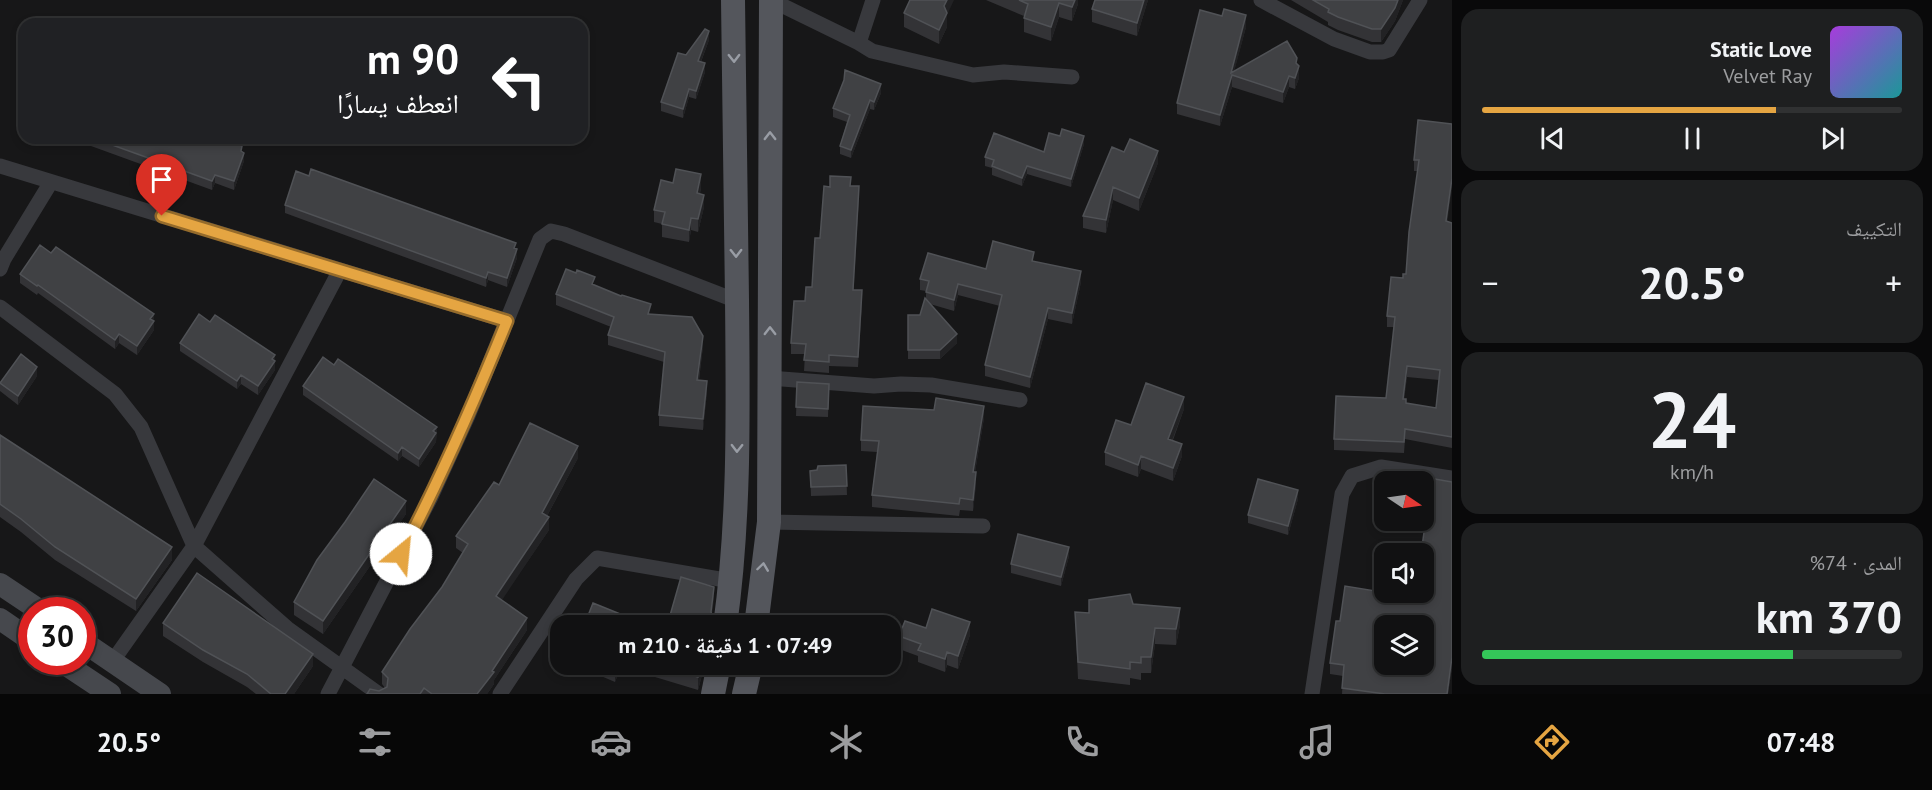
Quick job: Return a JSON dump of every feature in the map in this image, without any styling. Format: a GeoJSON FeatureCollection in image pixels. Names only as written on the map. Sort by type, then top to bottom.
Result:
{"type":"FeatureCollection","features":[{"type":"Feature","properties":{"kind":"main road"},"geometry":{"type":"LineString","coordinates":[[726,615],[731,581],[737,463],[733,0]]}},
{"type":"Feature","properties":{"kind":"main road"},"geometry":{"type":"LineString","coordinates":[[757,615],[770,522],[771,0]]}},
{"type":"Feature","properties":{"kind":"main road"},"geometry":{"type":"LineString","coordinates":[[713,694],[717,675]]}},
{"type":"Feature","properties":{"kind":"main road"},"geometry":{"type":"LineString","coordinates":[[744,694],[748,675]]}},
{"type":"Feature","properties":{"kind":"street"},"geometry":{"type":"LineString","coordinates":[[771,0],[872,51],[973,75],[1004,72],[1072,76]]}},
{"type":"Feature","properties":{"kind":"street"},"geometry":{"type":"LineString","coordinates":[[859,43],[873,0]]}},
{"type":"Feature","properties":{"kind":"street"},"geometry":{"type":"LineString","coordinates":[[1262,0],[1334,39],[1370,52],[1383,52],[1389,50],[1420,0]]}},
{"type":"Feature","properties":{"kind":"street"},"geometry":{"type":"LineString","coordinates":[[0,166],[507,321]]}},
{"type":"Feature","properties":{"kind":"street"},"geometry":{"type":"LineString","coordinates":[[0,269],[51,182]]}},
{"type":"Feature","properties":{"kind":"street"},"geometry":{"type":"LineString","coordinates":[[328,694],[431,497],[468,416],[540,239],[551,231],[564,234],[737,301]]}},
{"type":"Feature","properties":{"kind":"street"},"geometry":{"type":"LineString","coordinates":[[112,662],[194,546],[340,270]]}},
{"type":"Feature","properties":{"kind":"street"},"geometry":{"type":"LineString","coordinates":[[0,307],[115,394],[141,427],[194,546],[287,628],[380,694]]}},
{"type":"Feature","properties":{"kind":"street"},"geometry":{"type":"LineString","coordinates":[[769,378],[874,386],[901,384],[931,386],[1020,400]]}},
{"type":"Feature","properties":{"kind":"street"},"geometry":{"type":"LineString","coordinates":[[1312,694],[1342,494],[1352,476],[1381,467],[1452,478]]}},
{"type":"Feature","properties":{"kind":"street"},"geometry":{"type":"LineString","coordinates":[[770,522],[983,526]]}},
{"type":"Feature","properties":{"kind":"street"},"geometry":{"type":"LineString","coordinates":[[500,694],[576,579],[597,558],[731,581]]}},
{"type":"Feature","properties":{"kind":"street"},"geometry":{"type":"LineString","coordinates":[[0,584],[20,597]]}},
{"type":"Feature","properties":{"kind":"street"},"geometry":{"type":"LineString","coordinates":[[0,619],[18,631]]}},
{"type":"Feature","properties":{"kind":"street"},"geometry":{"type":"LineString","coordinates":[[96,651],[160,694]]}},
{"type":"Feature","properties":{"kind":"street"},"geometry":{"type":"LineString","coordinates":[[82,675],[110,694]]}},
{"type":"Feature","properties":{"kind":"building"},"geometry":{"type":"Polygon","coordinates":[[[910,0],[947,0],[944,6],[947,13],[939,30],[904,13],[910,0]]]}},
{"type":"Feature","properties":{"kind":"building"},"geometry":{"type":"Polygon","coordinates":[[[1019,0],[1075,0],[1072,7],[1059,3],[1051,27],[1024,18],[1028,4],[1019,0]]]}},
{"type":"Feature","properties":{"kind":"building"},"geometry":{"type":"Polygon","coordinates":[[[1095,0],[1144,0],[1137,23],[1092,9],[1095,0]]]}},
{"type":"Feature","properties":{"kind":"building"},"geometry":{"type":"Polygon","coordinates":[[[1313,0],[1398,0],[1381,29],[1372,29],[1338,17],[1313,0]]]}},
{"type":"Feature","properties":{"kind":"building"},"geometry":{"type":"Polygon","coordinates":[[[1224,9],[1246,15],[1231,73],[1287,41],[1299,66],[1295,78],[1289,76],[1283,92],[1232,75],[1220,115],[1177,103],[1200,10],[1222,16],[1224,9]]]}},
{"type":"Feature","properties":{"kind":"building"},"geometry":{"type":"Polygon","coordinates":[[[705,29],[709,31],[698,61],[705,63],[696,91],[689,89],[683,109],[661,102],[678,53],[686,55],[705,29]]]}},
{"type":"Feature","properties":{"kind":"building"},"geometry":{"type":"Polygon","coordinates":[[[845,70],[881,84],[874,102],[870,100],[851,150],[840,146],[850,115],[833,108],[844,80],[845,70]]]}},
{"type":"Feature","properties":{"kind":"building"},"geometry":{"type":"Polygon","coordinates":[[[1418,120],[1452,124],[1452,178],[1446,221],[1452,223],[1452,437],[1405,429],[1404,442],[1334,439],[1336,396],[1386,398],[1395,317],[1387,316],[1391,277],[1403,278],[1403,274],[1406,274],[1419,160],[1414,160],[1418,120]],[[1407,366],[1403,399],[1406,399],[1406,403],[1436,408],[1440,370],[1407,366]]]}},
{"type":"Feature","properties":{"kind":"building"},"geometry":{"type":"Polygon","coordinates":[[[1062,129],[1084,136],[1071,179],[1027,166],[1022,178],[992,166],[994,160],[985,157],[994,133],[1044,152],[1049,133],[1060,136],[1062,129]]]}},
{"type":"Feature","properties":{"kind":"building"},"geometry":{"type":"Polygon","coordinates":[[[1130,139],[1158,151],[1139,198],[1113,187],[1106,220],[1083,216],[1112,147],[1124,152],[1130,139]]]}},
{"type":"Feature","properties":{"kind":"building"},"geometry":{"type":"Polygon","coordinates":[[[110,144],[236,144],[242,146],[241,151],[244,153],[234,181],[215,175],[212,181],[110,144]]]}},
{"type":"Feature","properties":{"kind":"building"},"geometry":{"type":"Polygon","coordinates":[[[311,169],[516,243],[514,248],[517,249],[507,278],[488,272],[486,278],[285,205],[296,171],[309,176],[311,169]]]}},
{"type":"Feature","properties":{"kind":"building"},"geometry":{"type":"Polygon","coordinates":[[[676,169],[701,174],[697,193],[704,195],[698,219],[691,218],[689,230],[662,224],[665,212],[654,210],[661,180],[673,183],[676,169]]]}},
{"type":"Feature","properties":{"kind":"building"},"geometry":{"type":"Polygon","coordinates":[[[830,176],[851,177],[850,186],[859,186],[853,290],[862,290],[858,357],[829,355],[829,362],[804,360],[806,344],[791,343],[794,301],[805,301],[806,287],[812,287],[815,238],[820,238],[824,186],[830,187],[830,176]]]}},
{"type":"Feature","properties":{"kind":"building"},"geometry":{"type":"Polygon","coordinates":[[[993,241],[1034,252],[1032,261],[1081,271],[1072,313],[1048,308],[1030,377],[985,365],[1002,295],[958,284],[954,300],[926,292],[929,281],[920,279],[928,253],[986,269],[993,241]]]}},
{"type":"Feature","properties":{"kind":"building"},"geometry":{"type":"Polygon","coordinates":[[[40,245],[51,253],[56,247],[154,314],[150,319],[154,321],[137,346],[119,334],[115,340],[20,274],[40,245]]]}},
{"type":"Feature","properties":{"kind":"building"},"geometry":{"type":"Polygon","coordinates":[[[566,269],[576,273],[577,270],[595,277],[592,284],[621,296],[651,304],[648,314],[692,317],[703,336],[697,380],[707,381],[703,419],[659,415],[665,352],[608,335],[614,317],[556,294],[566,269]]]}},
{"type":"Feature","properties":{"kind":"building"},"geometry":{"type":"Polygon","coordinates":[[[925,298],[957,334],[940,350],[908,350],[908,315],[920,315],[925,298]]]}},
{"type":"Feature","properties":{"kind":"building"},"geometry":{"type":"Polygon","coordinates":[[[199,314],[210,322],[215,315],[275,355],[272,359],[275,361],[258,386],[241,375],[237,381],[180,343],[199,314]]]}},
{"type":"Feature","properties":{"kind":"building"},"geometry":{"type":"Polygon","coordinates":[[[21,354],[37,367],[18,396],[0,383],[21,354]]]}},
{"type":"Feature","properties":{"kind":"building"},"geometry":{"type":"Polygon","coordinates":[[[323,357],[334,365],[338,359],[437,427],[433,431],[436,433],[419,459],[402,447],[398,453],[303,386],[323,357]]]}},
{"type":"Feature","properties":{"kind":"building"},"geometry":{"type":"Polygon","coordinates":[[[797,382],[829,384],[828,409],[796,407],[797,382]]]}},
{"type":"Feature","properties":{"kind":"building"},"geometry":{"type":"Polygon","coordinates":[[[1146,383],[1184,397],[1168,439],[1182,444],[1173,468],[1141,456],[1138,465],[1105,452],[1116,420],[1131,425],[1146,383]]]}},
{"type":"Feature","properties":{"kind":"building"},"geometry":{"type":"Polygon","coordinates":[[[936,398],[984,406],[973,472],[976,472],[973,500],[960,498],[959,504],[872,495],[879,441],[861,440],[863,406],[934,410],[936,398]]]}},
{"type":"Feature","properties":{"kind":"building"},"geometry":{"type":"Polygon","coordinates":[[[530,423],[578,446],[542,513],[549,517],[496,596],[527,618],[492,671],[494,672],[477,694],[432,694],[424,688],[420,694],[367,694],[370,689],[379,691],[387,687],[388,678],[382,672],[410,629],[442,587],[468,544],[456,536],[494,482],[499,485],[530,423]]]}},
{"type":"Feature","properties":{"kind":"building"},"geometry":{"type":"Polygon","coordinates":[[[0,435],[172,547],[136,599],[55,547],[0,504],[0,435]]]}},
{"type":"Feature","properties":{"kind":"building"},"geometry":{"type":"Polygon","coordinates":[[[846,465],[847,486],[811,487],[810,471],[817,470],[818,466],[846,465]]]}},
{"type":"Feature","properties":{"kind":"building"},"geometry":{"type":"Polygon","coordinates":[[[374,479],[406,501],[323,621],[294,602],[317,560],[374,479]]]}},
{"type":"Feature","properties":{"kind":"building"},"geometry":{"type":"Polygon","coordinates":[[[1258,479],[1298,490],[1288,526],[1248,515],[1258,479]]]}},
{"type":"Feature","properties":{"kind":"building"},"geometry":{"type":"Polygon","coordinates":[[[1434,479],[1452,482],[1452,657],[1447,694],[1385,694],[1342,688],[1344,665],[1330,663],[1336,621],[1340,621],[1345,586],[1374,591],[1374,603],[1434,603],[1434,543],[1423,543],[1424,531],[1434,531],[1434,479]]]}},
{"type":"Feature","properties":{"kind":"building"},"geometry":{"type":"Polygon","coordinates":[[[1018,534],[1069,547],[1061,577],[1011,564],[1018,534]]]}},
{"type":"Feature","properties":{"kind":"building"},"geometry":{"type":"Polygon","coordinates":[[[197,573],[313,654],[285,694],[271,694],[247,674],[203,650],[163,623],[197,573]]]}},
{"type":"Feature","properties":{"kind":"building"},"geometry":{"type":"Polygon","coordinates":[[[681,577],[714,587],[712,615],[670,615],[681,577]]]}},
{"type":"Feature","properties":{"kind":"building"},"geometry":{"type":"Polygon","coordinates":[[[1130,594],[1133,604],[1180,608],[1176,629],[1155,628],[1151,657],[1141,657],[1141,663],[1130,662],[1130,669],[1078,662],[1075,612],[1089,613],[1089,600],[1130,594]]]}},
{"type":"Feature","properties":{"kind":"building"},"geometry":{"type":"Polygon","coordinates":[[[593,603],[623,615],[588,615],[593,603]]]}},
{"type":"Feature","properties":{"kind":"building"},"geometry":{"type":"Polygon","coordinates":[[[932,609],[970,622],[958,656],[947,652],[945,659],[918,650],[921,644],[901,637],[905,621],[926,628],[932,609]]]}},
{"type":"Feature","properties":{"kind":"route"},"geometry":{"type":"LineString","coordinates":[[162,216],[507,321],[468,416],[431,497],[401,554]]}}]}
